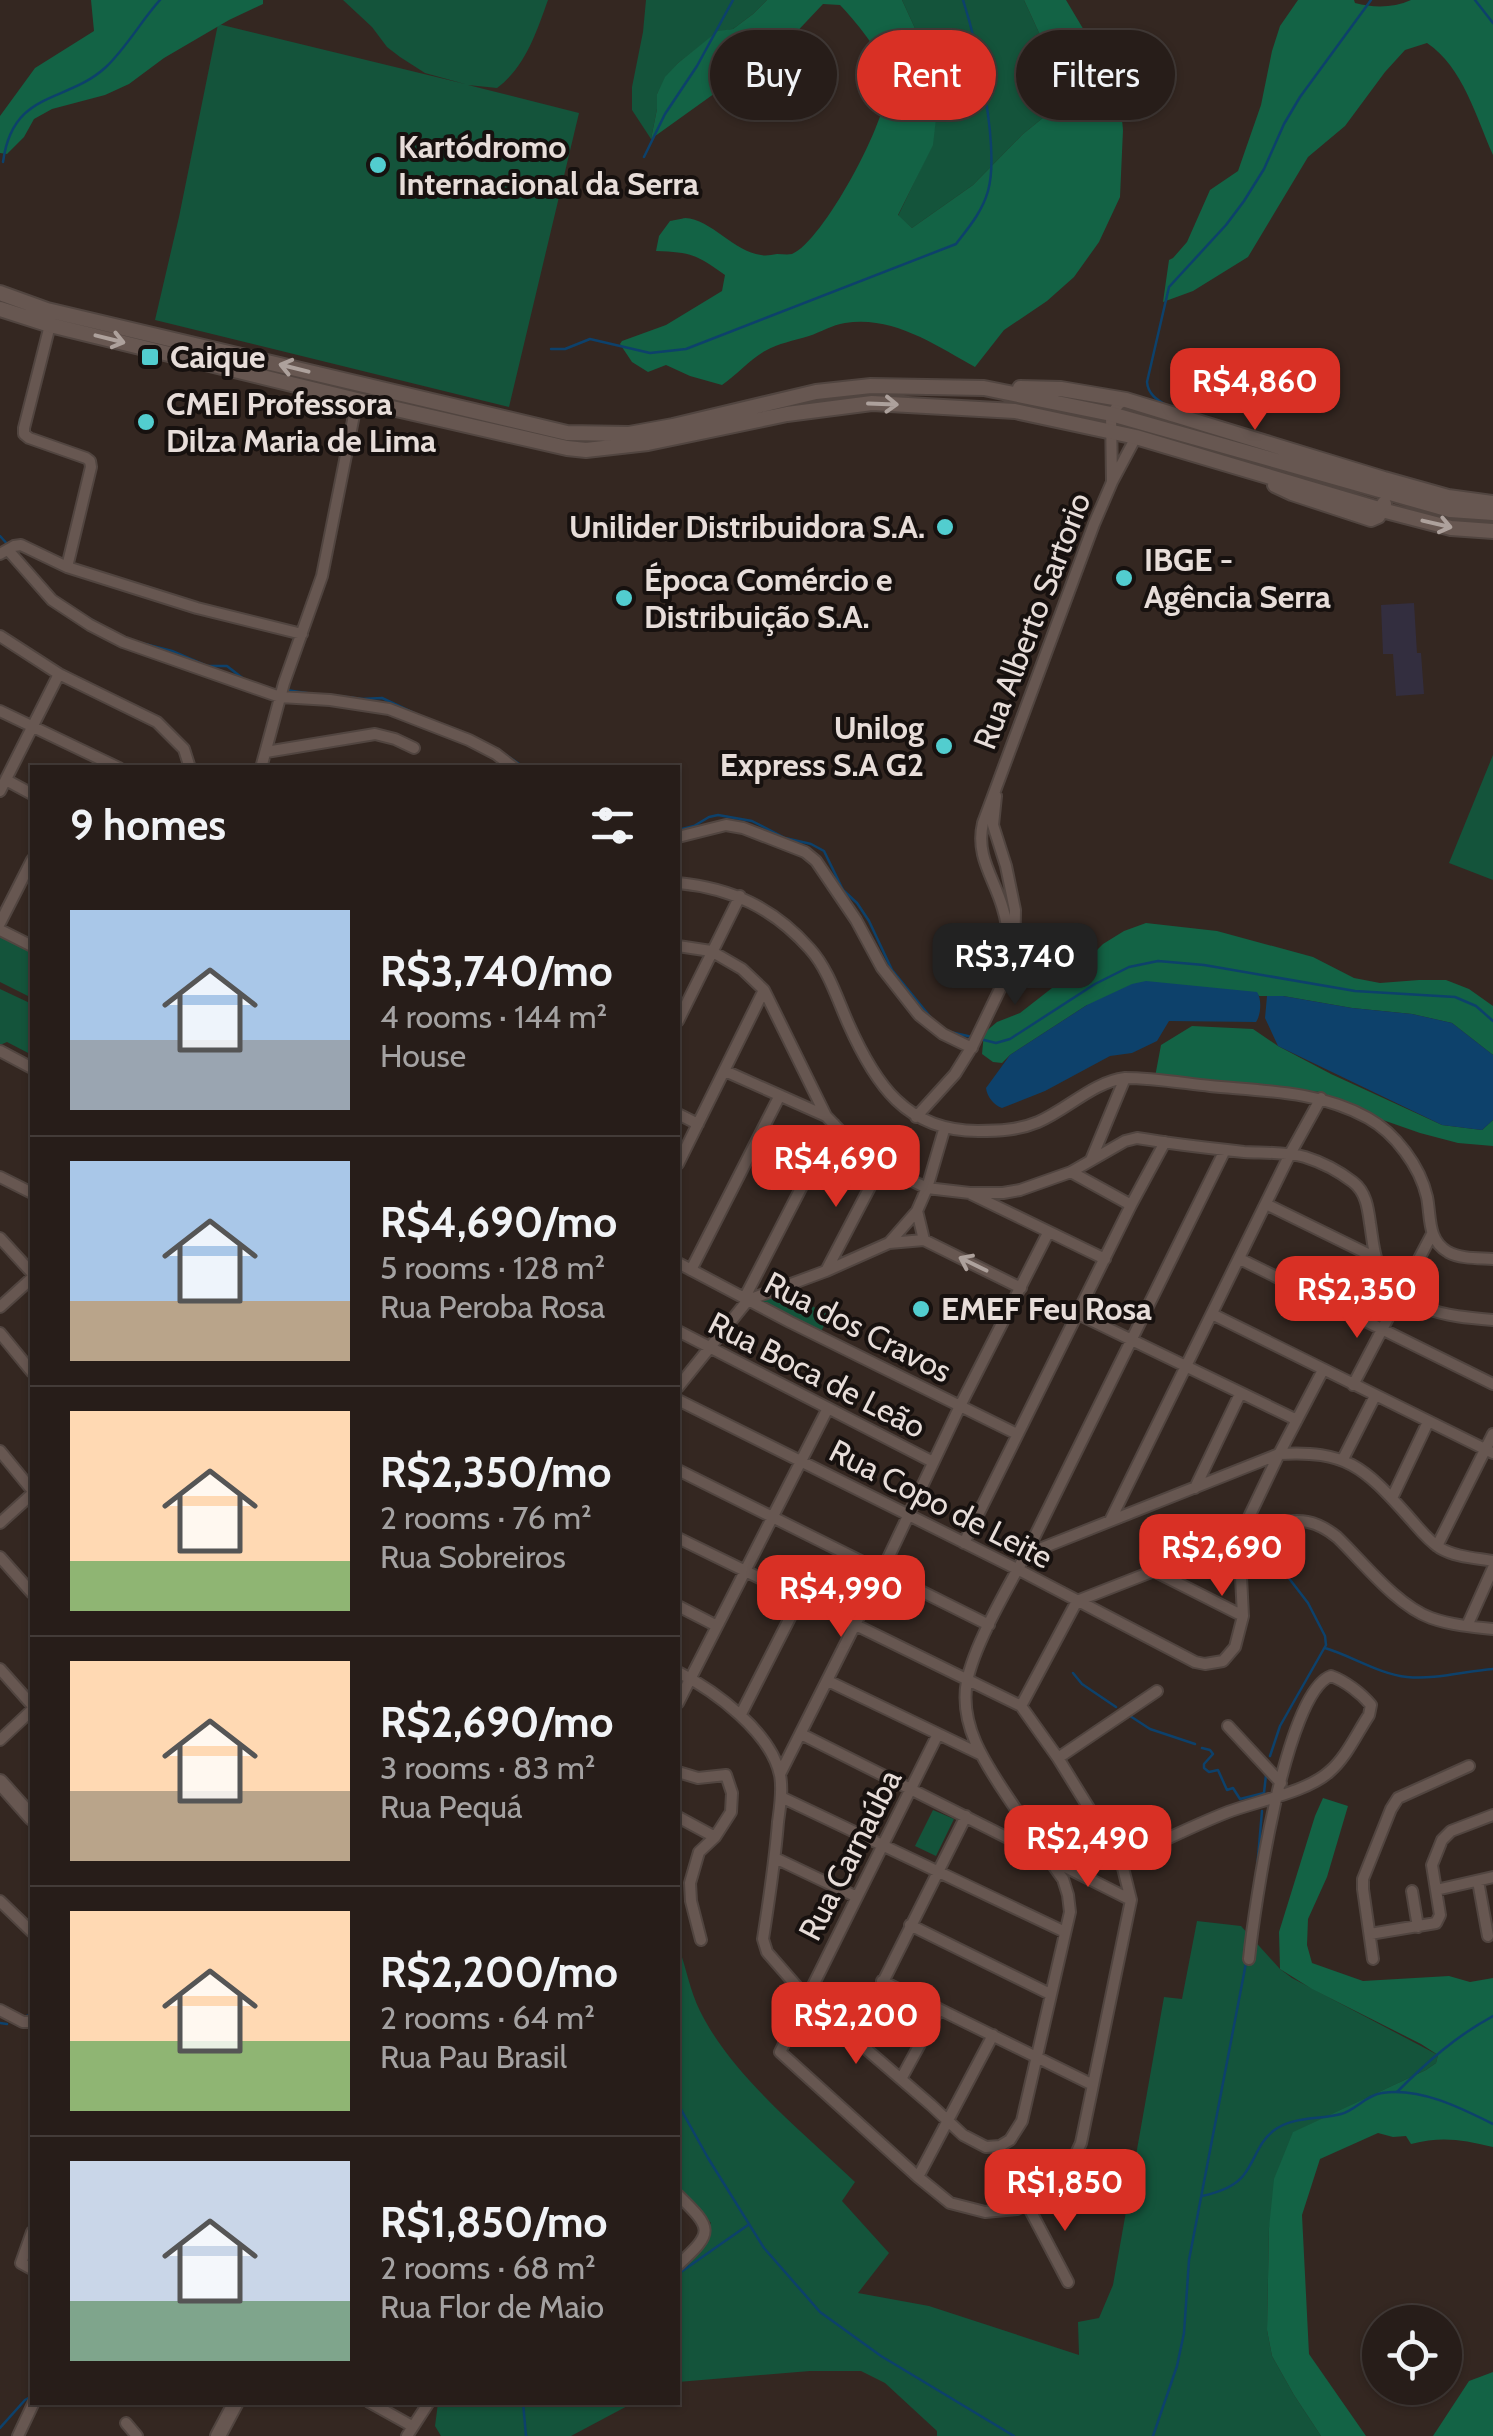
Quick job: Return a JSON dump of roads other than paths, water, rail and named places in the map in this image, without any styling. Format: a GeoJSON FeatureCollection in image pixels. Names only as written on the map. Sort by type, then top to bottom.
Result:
{"type":"FeatureCollection","features":[{"type":"Feature","properties":{"kind":"main road"},"geometry":{"type":"LineString","coordinates":[[0,293],[47,310],[567,434],[629,434],[816,392],[871,386],[1062,388],[1126,400],[1450,510],[1493,513]]}},
{"type":"Feature","properties":{"kind":"main road"},"geometry":{"type":"LineString","coordinates":[[0,309],[50,325],[566,448],[648,444],[818,408],[872,403],[1015,411],[1110,430],[1259,473],[1292,494],[1372,519],[1382,510],[1385,486]]}},
{"type":"Feature","properties":{"kind":"main road"},"geometry":{"type":"LineString","coordinates":[[984,388],[1112,414],[1385,486],[1493,503]]}},
{"type":"Feature","properties":{"kind":"main road"},"geometry":{"type":"LineString","coordinates":[[1382,510],[1450,528],[1493,531]]}},
{"type":"Feature","properties":{"kind":"main road"},"geometry":{"type":"LineString","coordinates":[[0,1782],[30,1816]]}},
{"type":"Feature","properties":{"kind":"main road"},"geometry":{"type":"LineString","coordinates":[[0,1791],[30,1826]]}},
{"type":"Feature","properties":{"kind":"main road"},"geometry":{"type":"LineString","coordinates":[[222,2434],[235,2405]]}},
{"type":"Feature","properties":{"kind":"street"},"geometry":{"type":"LineString","coordinates":[[50,325],[24,434],[90,461],[67,567]]}},
{"type":"Feature","properties":{"kind":"street"},"geometry":{"type":"LineString","coordinates":[[262,765],[282,691],[322,576],[358,400]]}},
{"type":"Feature","properties":{"kind":"street"},"geometry":{"type":"LineString","coordinates":[[1112,482],[1112,414],[1126,400]]}},
{"type":"Feature","properties":{"kind":"street","name":"Rua Alberto Sartorio"},"geometry":{"type":"LineString","coordinates":[[1012,966],[1005,914],[982,852],[980,833],[1094,524],[1136,437]]}},
{"type":"Feature","properties":{"kind":"street"},"geometry":{"type":"LineString","coordinates":[[302,634],[196,608],[67,567],[21,546],[8,550],[52,600],[122,642],[282,691],[389,708],[469,740],[510,765]]}},
{"type":"Feature","properties":{"kind":"street"},"geometry":{"type":"LineString","coordinates":[[0,636],[59,674],[157,722],[184,749],[189,765]]}},
{"type":"Feature","properties":{"kind":"street"},"geometry":{"type":"LineString","coordinates":[[30,793],[3,786],[59,674]]}},
{"type":"Feature","properties":{"kind":"street"},"geometry":{"type":"LineString","coordinates":[[0,711],[113,765]]}},
{"type":"Feature","properties":{"kind":"street"},"geometry":{"type":"LineString","coordinates":[[266,752],[375,734],[414,748]]}},
{"type":"Feature","properties":{"kind":"street","name":"Rua Alberto Sartorio"},"geometry":{"type":"LineString","coordinates":[[972,1046],[1012,966],[1016,949],[1015,910],[993,825],[998,779]]}},
{"type":"Feature","properties":{"kind":"street"},"geometry":{"type":"LineString","coordinates":[[680,836],[726,825],[805,852],[816,861],[856,920],[882,968],[920,1015],[943,1034],[972,1046],[955,1074],[916,1117]]}},
{"type":"Feature","properties":{"kind":"street"},"geometry":{"type":"LineString","coordinates":[[982,852],[999,846]]}},
{"type":"Feature","properties":{"kind":"street"},"geometry":{"type":"LineString","coordinates":[[30,864],[0,926],[30,945]]}},
{"type":"Feature","properties":{"kind":"street"},"geometry":{"type":"LineString","coordinates":[[680,884],[711,887],[740,896],[770,914],[812,950],[882,1085],[916,1117],[944,1130],[1010,1130],[1039,1122],[1106,1082],[1126,1078],[1321,1098],[1368,1118],[1401,1147],[1422,1181],[1432,1234],[1443,1249],[1451,1254],[1493,1259]]}},
{"type":"Feature","properties":{"kind":"street"},"geometry":{"type":"LineString","coordinates":[[680,1017],[740,896]]}},
{"type":"Feature","properties":{"kind":"street"},"geometry":{"type":"LineString","coordinates":[[680,946],[711,951],[742,969],[764,990],[831,1120],[881,1166],[927,1188],[970,1193],[1020,1190],[1071,1172],[1130,1139],[1290,1154],[1316,1161],[1361,1190],[1376,1258],[1400,1294],[1432,1312],[1493,1320]]}},
{"type":"Feature","properties":{"kind":"street"},"geometry":{"type":"LineString","coordinates":[[680,1160],[764,990]]}},
{"type":"Feature","properties":{"kind":"street"},"geometry":{"type":"LineString","coordinates":[[0,1051],[30,1067]]}},
{"type":"Feature","properties":{"kind":"street"},"geometry":{"type":"LineString","coordinates":[[725,1071],[831,1120]]}},
{"type":"Feature","properties":{"kind":"street"},"geometry":{"type":"LineString","coordinates":[[1090,1160],[1126,1078]]}},
{"type":"Feature","properties":{"kind":"street"},"geometry":{"type":"LineString","coordinates":[[691,1270],[779,1097]]}},
{"type":"Feature","properties":{"kind":"street"},"geometry":{"type":"LineString","coordinates":[[1110,1521],[1321,1098]]}},
{"type":"Feature","properties":{"kind":"street"},"geometry":{"type":"LineString","coordinates":[[680,1115],[698,1124]]}},
{"type":"Feature","properties":{"kind":"street"},"geometry":{"type":"LineString","coordinates":[[680,1384],[747,1298],[831,1120]]}},
{"type":"Feature","properties":{"kind":"street"},"geometry":{"type":"LineString","coordinates":[[889,1242],[917,1211],[944,1130]]}},
{"type":"Feature","properties":{"kind":"street"},"geometry":{"type":"LineString","coordinates":[[964,1543],[1165,1142]]}},
{"type":"Feature","properties":{"kind":"street"},"geometry":{"type":"LineString","coordinates":[[828,1408],[718,1626],[683,1675],[741,1714],[754,1728],[780,1774],[775,1858],[764,1939],[766,1952],[807,1998],[963,2135],[986,2146],[1000,2146],[1010,2140],[1022,2121],[1070,1912],[1063,1879],[980,1754],[966,1706],[968,1680],[989,1625],[1224,1150]]}},
{"type":"Feature","properties":{"kind":"street"},"geometry":{"type":"LineString","coordinates":[[826,1271],[881,1166]]}},
{"type":"Feature","properties":{"kind":"street"},"geometry":{"type":"LineString","coordinates":[[1071,1172],[1132,1205]]}},
{"type":"Feature","properties":{"kind":"street"},"geometry":{"type":"LineString","coordinates":[[0,1177],[30,1193]]}},
{"type":"Feature","properties":{"kind":"street"},"geometry":{"type":"LineString","coordinates":[[970,1193],[1105,1259]]}},
{"type":"Feature","properties":{"kind":"street"},"geometry":{"type":"LineString","coordinates":[[1266,1204],[1376,1258]]}},
{"type":"Feature","properties":{"kind":"street"},"geometry":{"type":"LineString","coordinates":[[917,1211],[924,1240]]}},
{"type":"Feature","properties":{"kind":"street"},"geometry":{"type":"LineString","coordinates":[[780,1774],[1048,1233]]}},
{"type":"Feature","properties":{"kind":"street"},"geometry":{"type":"LineString","coordinates":[[1353,1385],[1432,1234]]}},
{"type":"Feature","properties":{"kind":"street"},"geometry":{"type":"LineString","coordinates":[[0,1238],[30,1274]]}},
{"type":"Feature","properties":{"kind":"street"},"geometry":{"type":"LineString","coordinates":[[747,1298],[826,1271],[889,1242],[924,1240],[1021,1288]]}},
{"type":"Feature","properties":{"kind":"street"},"geometry":{"type":"LineString","coordinates":[[1240,1259],[1493,1384]]}},
{"type":"Feature","properties":{"kind":"street","name":"Rua dos Cravos"},"geometry":{"type":"LineString","coordinates":[[680,1264],[1017,1434]]}},
{"type":"Feature","properties":{"kind":"street"},"geometry":{"type":"LineString","coordinates":[[0,1308],[30,1278]]}},
{"type":"Feature","properties":{"kind":"street"},"geometry":{"type":"LineString","coordinates":[[1078,1314],[1297,1420]]}},
{"type":"Feature","properties":{"kind":"street"},"geometry":{"type":"LineString","coordinates":[[1212,1314],[1489,1451]]}},
{"type":"Feature","properties":{"kind":"street","name":"Rua Boca de Leão"},"geometry":{"type":"LineString","coordinates":[[680,1332],[933,1462]]}},
{"type":"Feature","properties":{"kind":"street"},"geometry":{"type":"LineString","coordinates":[[0,1333],[30,1370]]}},
{"type":"Feature","properties":{"kind":"street","name":"Rua Copo de Leite"},"geometry":{"type":"LineString","coordinates":[[680,1401],[1205,1664],[1222,1661],[1238,1638],[1242,1616],[1239,1538],[1324,1370]]}},
{"type":"Feature","properties":{"kind":"street"},"geometry":{"type":"LineString","coordinates":[[1194,1489],[1240,1394]]}},
{"type":"Feature","properties":{"kind":"street"},"geometry":{"type":"LineString","coordinates":[[1344,1459],[1375,1396]]}},
{"type":"Feature","properties":{"kind":"street"},"geometry":{"type":"LineString","coordinates":[[1392,1498],[1428,1422]]}},
{"type":"Feature","properties":{"kind":"street"},"geometry":{"type":"LineString","coordinates":[[1437,1546],[1489,1451],[1493,1434]]}},
{"type":"Feature","properties":{"kind":"street"},"geometry":{"type":"LineString","coordinates":[[1026,1554],[1280,1454],[1310,1453],[1344,1459],[1362,1471],[1437,1546],[1493,1565],[1467,1626]]}},
{"type":"Feature","properties":{"kind":"street"},"geometry":{"type":"LineString","coordinates":[[2,1457],[30,1490]]}},
{"type":"Feature","properties":{"kind":"street"},"geometry":{"type":"LineString","coordinates":[[680,1471],[989,1625]]}},
{"type":"Feature","properties":{"kind":"street"},"geometry":{"type":"LineString","coordinates":[[0,1523],[30,1494]]}},
{"type":"Feature","properties":{"kind":"street"},"geometry":{"type":"LineString","coordinates":[[1021,1706],[1077,1601],[1274,1524],[1294,1520],[1324,1526],[1410,1607],[1427,1617],[1493,1629]]}},
{"type":"Feature","properties":{"kind":"street"},"geometry":{"type":"LineString","coordinates":[[680,1539],[1021,1706],[1058,1758],[1121,1860],[1131,1900],[1081,2143],[1069,2169],[1047,2194],[1017,2210],[985,2212],[950,2203],[918,2177],[993,2035]]}},
{"type":"Feature","properties":{"kind":"street"},"geometry":{"type":"LineString","coordinates":[[0,1557],[30,1591]]}},
{"type":"Feature","properties":{"kind":"street"},"geometry":{"type":"LineString","coordinates":[[1154,1571],[1242,1616]]}},
{"type":"Feature","properties":{"kind":"street"},"geometry":{"type":"LineString","coordinates":[[741,1714],[800,1598]]}},
{"type":"Feature","properties":{"kind":"street"},"geometry":{"type":"LineString","coordinates":[[680,1607],[718,1626]]}},
{"type":"Feature","properties":{"kind":"street"},"geometry":{"type":"LineString","coordinates":[[0,1669],[30,1705]]}},
{"type":"Feature","properties":{"kind":"street"},"geometry":{"type":"LineString","coordinates":[[1121,1860],[1279,1789],[1316,1782],[1334,1768],[1371,1710],[1368,1700],[1336,1677],[1326,1676],[1300,1719],[1279,1789],[1265,1846],[1248,1960]]}},
{"type":"Feature","properties":{"kind":"street"},"geometry":{"type":"LineString","coordinates":[[828,1681],[980,1754]]}},
{"type":"Feature","properties":{"kind":"street"},"geometry":{"type":"LineString","coordinates":[[1058,1758],[1157,1692]]}},
{"type":"Feature","properties":{"kind":"street"},"geometry":{"type":"LineString","coordinates":[[0,1740],[30,1709]]}},
{"type":"Feature","properties":{"kind":"street"},"geometry":{"type":"LineString","coordinates":[[1228,1726],[1279,1789]]}},
{"type":"Feature","properties":{"kind":"street"},"geometry":{"type":"LineString","coordinates":[[801,1734],[1131,1900]]}},
{"type":"Feature","properties":{"kind":"street","name":"Rua Carnaúba"},"geometry":{"type":"LineString","coordinates":[[918,2177],[780,2052],[938,1734]]}},
{"type":"Feature","properties":{"kind":"street"},"geometry":{"type":"LineString","coordinates":[[1373,1959],[1364,1878],[1394,1804],[1403,1794],[1469,1766]]}},
{"type":"Feature","properties":{"kind":"street"},"geometry":{"type":"LineString","coordinates":[[680,1773],[698,1778],[726,1776],[734,1803],[715,1837],[700,1852],[690,1883],[701,1940]]}},
{"type":"Feature","properties":{"kind":"street"},"geometry":{"type":"LineString","coordinates":[[781,1796],[1065,1932]]}},
{"type":"Feature","properties":{"kind":"street"},"geometry":{"type":"LineString","coordinates":[[1370,1934],[1432,1925],[1438,1920],[1432,1865],[1444,1836],[1493,1815]]}},
{"type":"Feature","properties":{"kind":"street"},"geometry":{"type":"LineString","coordinates":[[854,2040],[966,1816]]}},
{"type":"Feature","properties":{"kind":"street"},"geometry":{"type":"LineString","coordinates":[[680,1818],[715,1837]]}},
{"type":"Feature","properties":{"kind":"street"},"geometry":{"type":"LineString","coordinates":[[775,1858],[857,1897]]}},
{"type":"Feature","properties":{"kind":"street"},"geometry":{"type":"LineString","coordinates":[[1436,1890],[1493,1877]]}},
{"type":"Feature","properties":{"kind":"street"},"geometry":{"type":"LineString","coordinates":[[1478,1881],[1488,1936]]}},
{"type":"Feature","properties":{"kind":"street"},"geometry":{"type":"LineString","coordinates":[[1412,1891],[1418,1927]]}},
{"type":"Feature","properties":{"kind":"street"},"geometry":{"type":"LineString","coordinates":[[0,1900],[30,1930]]}},
{"type":"Feature","properties":{"kind":"street"},"geometry":{"type":"LineString","coordinates":[[910,1925],[1050,1994]]}},
{"type":"Feature","properties":{"kind":"street"},"geometry":{"type":"LineString","coordinates":[[882,1981],[1093,2086]]}},
{"type":"Feature","properties":{"kind":"street"},"geometry":{"type":"LineString","coordinates":[[902,2079],[939,2009]]}},
{"type":"Feature","properties":{"kind":"street"},"geometry":{"type":"LineString","coordinates":[[0,2010],[30,2022]]}},
{"type":"Feature","properties":{"kind":"street"},"geometry":{"type":"LineString","coordinates":[[680,2198],[701,2219],[705,2231],[701,2244],[680,2263]]}},
{"type":"Feature","properties":{"kind":"street"},"geometry":{"type":"LineString","coordinates":[[1027,2204],[1068,2282]]}},
{"type":"Feature","properties":{"kind":"street"},"geometry":{"type":"LineString","coordinates":[[30,2238],[21,2263],[30,2268]]}},
{"type":"Feature","properties":{"kind":"street"},"geometry":{"type":"LineString","coordinates":[[18,2436],[33,2405]]}},
{"type":"Feature","properties":{"kind":"street"},"geometry":{"type":"LineString","coordinates":[[373,2405],[410,2431],[426,2405]]}},
{"type":"Feature","properties":{"kind":"street"},"geometry":{"type":"LineString","coordinates":[[126,2423],[137,2436]]}},
{"type":"Feature","properties":{"kind":"water"},"geometry":{"type":"Polygon","coordinates":[[[1146,981],[1257,992],[1259,1015],[1256,1022],[1169,1021],[1157,1041],[1132,1053],[1110,1056],[1045,1091],[1002,1108],[991,1100],[986,1088],[1010,1055],[1087,1005],[1146,981]]]}},
{"type":"Feature","properties":{"kind":"water"},"geometry":{"type":"Polygon","coordinates":[[[1267,996],[1412,1014],[1452,1023],[1493,1055],[1493,1120],[1482,1130],[1442,1125],[1278,1046],[1265,1018],[1267,996]]]}},
{"type":"Feature","properties":{"kind":"waterway"},"geometry":{"type":"LineString","coordinates":[[3,162],[9,138],[29,110],[106,67],[160,0]]}},
{"type":"Feature","properties":{"kind":"waterway"},"geometry":{"type":"LineString","coordinates":[[644,157],[733,0]]}},
{"type":"Feature","properties":{"kind":"waterway"},"geometry":{"type":"LineString","coordinates":[[551,349],[565,349],[590,339],[650,353],[686,349],[956,244],[982,206],[991,172],[985,96],[963,0]]}},
{"type":"Feature","properties":{"kind":"waterway"},"geometry":{"type":"LineString","coordinates":[[1166,405],[1151,393],[1147,382],[1169,287],[1244,201],[1300,97],[1371,0]]}},
{"type":"Feature","properties":{"kind":"waterway"},"geometry":{"type":"LineString","coordinates":[[1475,0],[1493,23]]}},
{"type":"Feature","properties":{"kind":"waterway"},"geometry":{"type":"LineString","coordinates":[[0,536],[9,546]]}},
{"type":"Feature","properties":{"kind":"waterway"},"geometry":{"type":"LineString","coordinates":[[80,613],[103,626]]}},
{"type":"Feature","properties":{"kind":"waterway"},"geometry":{"type":"LineString","coordinates":[[137,642],[207,666],[227,666],[245,680]]}},
{"type":"Feature","properties":{"kind":"waterway"},"geometry":{"type":"LineString","coordinates":[[286,690],[313,694]]}},
{"type":"Feature","properties":{"kind":"waterway"},"geometry":{"type":"LineString","coordinates":[[330,695],[382,698],[418,715]]}},
{"type":"Feature","properties":{"kind":"waterway"},"geometry":{"type":"LineString","coordinates":[[503,753],[521,765]]}},
{"type":"Feature","properties":{"kind":"waterway"},"geometry":{"type":"LineString","coordinates":[[680,830],[718,815],[752,821],[824,851],[843,890],[869,921],[892,970],[932,1019]]}},
{"type":"Feature","properties":{"kind":"waterway"},"geometry":{"type":"LineString","coordinates":[[980,1039],[996,1043],[1010,1039],[1095,984],[1129,967],[1158,961],[1355,991],[1455,997],[1476,1006],[1493,1021]]}},
{"type":"Feature","properties":{"kind":"waterway"},"geometry":{"type":"LineString","coordinates":[[946,1031],[972,1037]]}},
{"type":"Feature","properties":{"kind":"waterway"},"geometry":{"type":"LineString","coordinates":[[1270,1756],[1280,1726],[1326,1645],[1308,1603],[1288,1577],[1285,1548]]}},
{"type":"Feature","properties":{"kind":"waterway"},"geometry":{"type":"LineString","coordinates":[[1325,1648],[1407,1677],[1493,1669]]}},
{"type":"Feature","properties":{"kind":"waterway"},"geometry":{"type":"LineString","coordinates":[[1073,1673],[1082,1684],[1116,1707]]}},
{"type":"Feature","properties":{"kind":"waterway"},"geometry":{"type":"LineString","coordinates":[[1127,1714],[1150,1729],[1195,1744]]}},
{"type":"Feature","properties":{"kind":"waterway"},"geometry":{"type":"LineString","coordinates":[[1202,1748],[1213,1754],[1204,1768],[1209,1772],[1218,1770],[1227,1790],[1233,1788],[1240,1799],[1264,1793],[1266,1775]]}},
{"type":"Feature","properties":{"kind":"waterway"},"geometry":{"type":"LineString","coordinates":[[1257,1869],[1262,1811]]}},
{"type":"Feature","properties":{"kind":"waterway"},"geometry":{"type":"LineString","coordinates":[[1153,2436],[1184,2333],[1189,2260],[1246,1963]]}},
{"type":"Feature","properties":{"kind":"waterway"},"geometry":{"type":"LineString","coordinates":[[22,2018],[30,2015]]}},
{"type":"Feature","properties":{"kind":"waterway"},"geometry":{"type":"LineString","coordinates":[[1397,2092],[1442,2050],[1493,2016]]}},
{"type":"Feature","properties":{"kind":"waterway"},"geometry":{"type":"LineString","coordinates":[[0,2023],[7,2024]]}},
{"type":"Feature","properties":{"kind":"waterway"},"geometry":{"type":"LineString","coordinates":[[1202,2196],[1239,2180],[1264,2141],[1280,2126],[1341,2114],[1376,2094],[1425,2096],[1493,2124]]}},
{"type":"Feature","properties":{"kind":"waterway"},"geometry":{"type":"LineString","coordinates":[[680,2108],[764,2248],[820,2312],[881,2356],[1014,2436]]}},
{"type":"Feature","properties":{"kind":"waterway"},"geometry":{"type":"LineString","coordinates":[[680,2273],[748,2225]]}},
{"type":"Feature","properties":{"kind":"waterway"},"geometry":{"type":"LineString","coordinates":[[0,2428],[30,2397]]}},
{"type":"Feature","properties":{"kind":"waterway"},"geometry":{"type":"LineString","coordinates":[[523,2405],[526,2436]]}},
{"type":"Feature","properties":{"kind":"place","name":"Kartódromo Internacional da Serra"},"geometry":{"type":"Point","coordinates":[378,165]}},
{"type":"Feature","properties":{"kind":"place","name":"Caique"},"geometry":{"type":"Point","coordinates":[150,357]}},
{"type":"Feature","properties":{"kind":"place","name":"CMEI Professora Dilza Maria de Lima"},"geometry":{"type":"Point","coordinates":[146,422]}},
{"type":"Feature","properties":{"kind":"place","name":"Unilider Distribuidora S.A."},"geometry":{"type":"Point","coordinates":[945,527]}},
{"type":"Feature","properties":{"kind":"place","name":"IBGE - Agência Serra"},"geometry":{"type":"Point","coordinates":[1124,578]}},
{"type":"Feature","properties":{"kind":"place","name":"Época Comércio e Distribuição S.A."},"geometry":{"type":"Point","coordinates":[624,598]}},
{"type":"Feature","properties":{"kind":"place","name":"Unilog Express S.A G2"},"geometry":{"type":"Point","coordinates":[944,746]}},
{"type":"Feature","properties":{"kind":"place","name":"EMEF Feu Rosa"},"geometry":{"type":"Point","coordinates":[921,1309]}}]}
